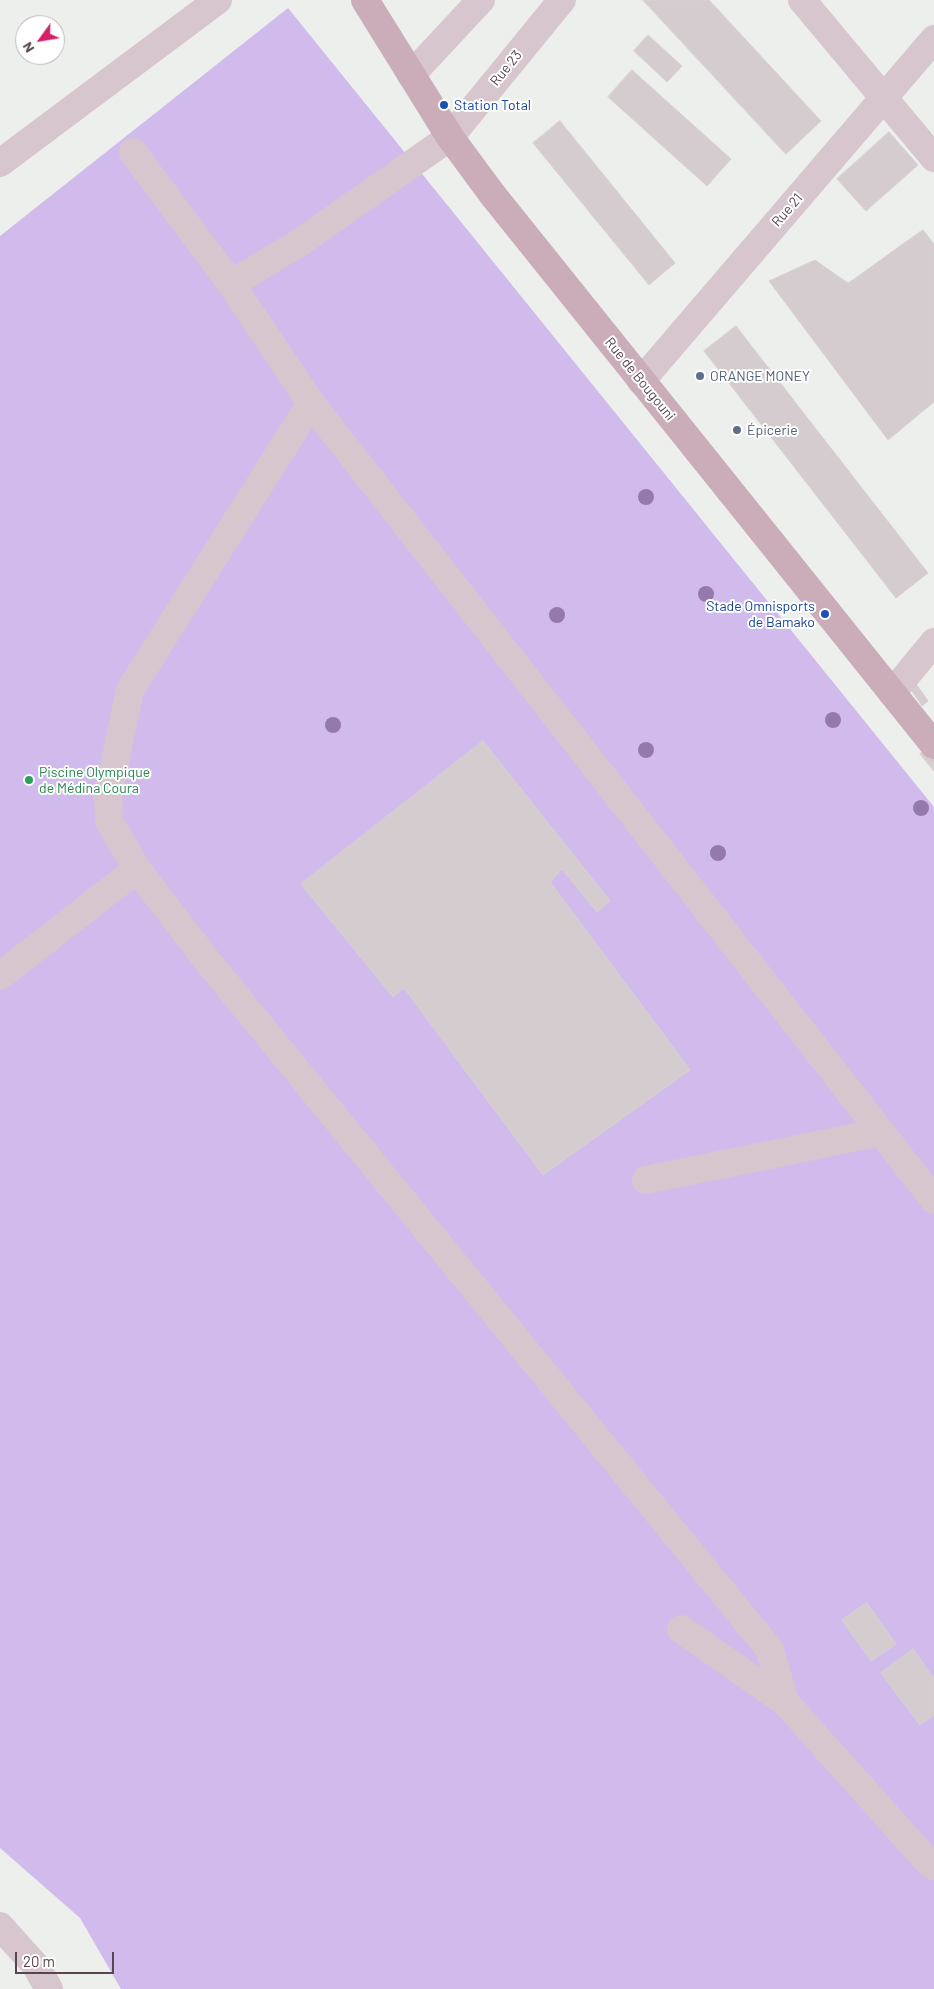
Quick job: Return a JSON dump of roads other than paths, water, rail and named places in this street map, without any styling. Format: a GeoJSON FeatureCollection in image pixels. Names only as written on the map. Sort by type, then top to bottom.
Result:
{"type":"FeatureCollection","features":[{"type":"Feature","properties":{"kind":"main road","name":"Rue de Bougouni"},"geometry":{"type":"LineString","coordinates":[[369,2],[450,137],[492,194],[934,745]]}},
{"type":"Feature","properties":{"kind":"street"},"geometry":{"type":"LineString","coordinates":[[0,163],[218,0]]}},
{"type":"Feature","properties":{"kind":"street"},"geometry":{"type":"LineString","coordinates":[[412,75],[481,0]]}},
{"type":"Feature","properties":{"kind":"street","name":"Rue 23"},"geometry":{"type":"LineString","coordinates":[[231,284],[302,241],[450,137],[562,0]]}},
{"type":"Feature","properties":{"kind":"street"},"geometry":{"type":"LineString","coordinates":[[802,0],[934,158]]}},
{"type":"Feature","properties":{"kind":"street","name":"Rue 21"},"geometry":{"type":"LineString","coordinates":[[641,381],[934,39]]}},
{"type":"Feature","properties":{"kind":"street"},"geometry":{"type":"LineString","coordinates":[[133,152],[231,284],[311,403],[934,1200]]}},
{"type":"Feature","properties":{"kind":"street"},"geometry":{"type":"LineString","coordinates":[[311,403],[130,690],[108,796],[109,821],[137,869],[211,966],[770,1650],[786,1702]]}},
{"type":"Feature","properties":{"kind":"street"},"geometry":{"type":"LineString","coordinates":[[892,693],[934,642]]}},
{"type":"Feature","properties":{"kind":"street"},"geometry":{"type":"LineString","coordinates":[[0,976],[137,869]]}},
{"type":"Feature","properties":{"kind":"street"},"geometry":{"type":"LineString","coordinates":[[646,1180],[881,1132]]}},
{"type":"Feature","properties":{"kind":"street"},"geometry":{"type":"LineString","coordinates":[[681,1629],[786,1702],[931,1865],[934,1866]]}},
{"type":"Feature","properties":{"kind":"street"},"geometry":{"type":"LineString","coordinates":[[0,1926],[36,1966],[49,1989]]}},
{"type":"Feature","properties":{"kind":"place","name":"Station Total"},"geometry":{"type":"Point","coordinates":[444,105]}},
{"type":"Feature","properties":{"kind":"place","name":"ORANGE MONEY"},"geometry":{"type":"Point","coordinates":[700,376]}},
{"type":"Feature","properties":{"kind":"place","name":"Épicerie"},"geometry":{"type":"Point","coordinates":[737,430]}},
{"type":"Feature","properties":{"kind":"place","name":"Stade Omnisports de Bamako"},"geometry":{"type":"Point","coordinates":[825,614]}},
{"type":"Feature","properties":{"kind":"place","name":"Piscine Olympique de Médina Coura"},"geometry":{"type":"Point","coordinates":[29,780]}}]}
